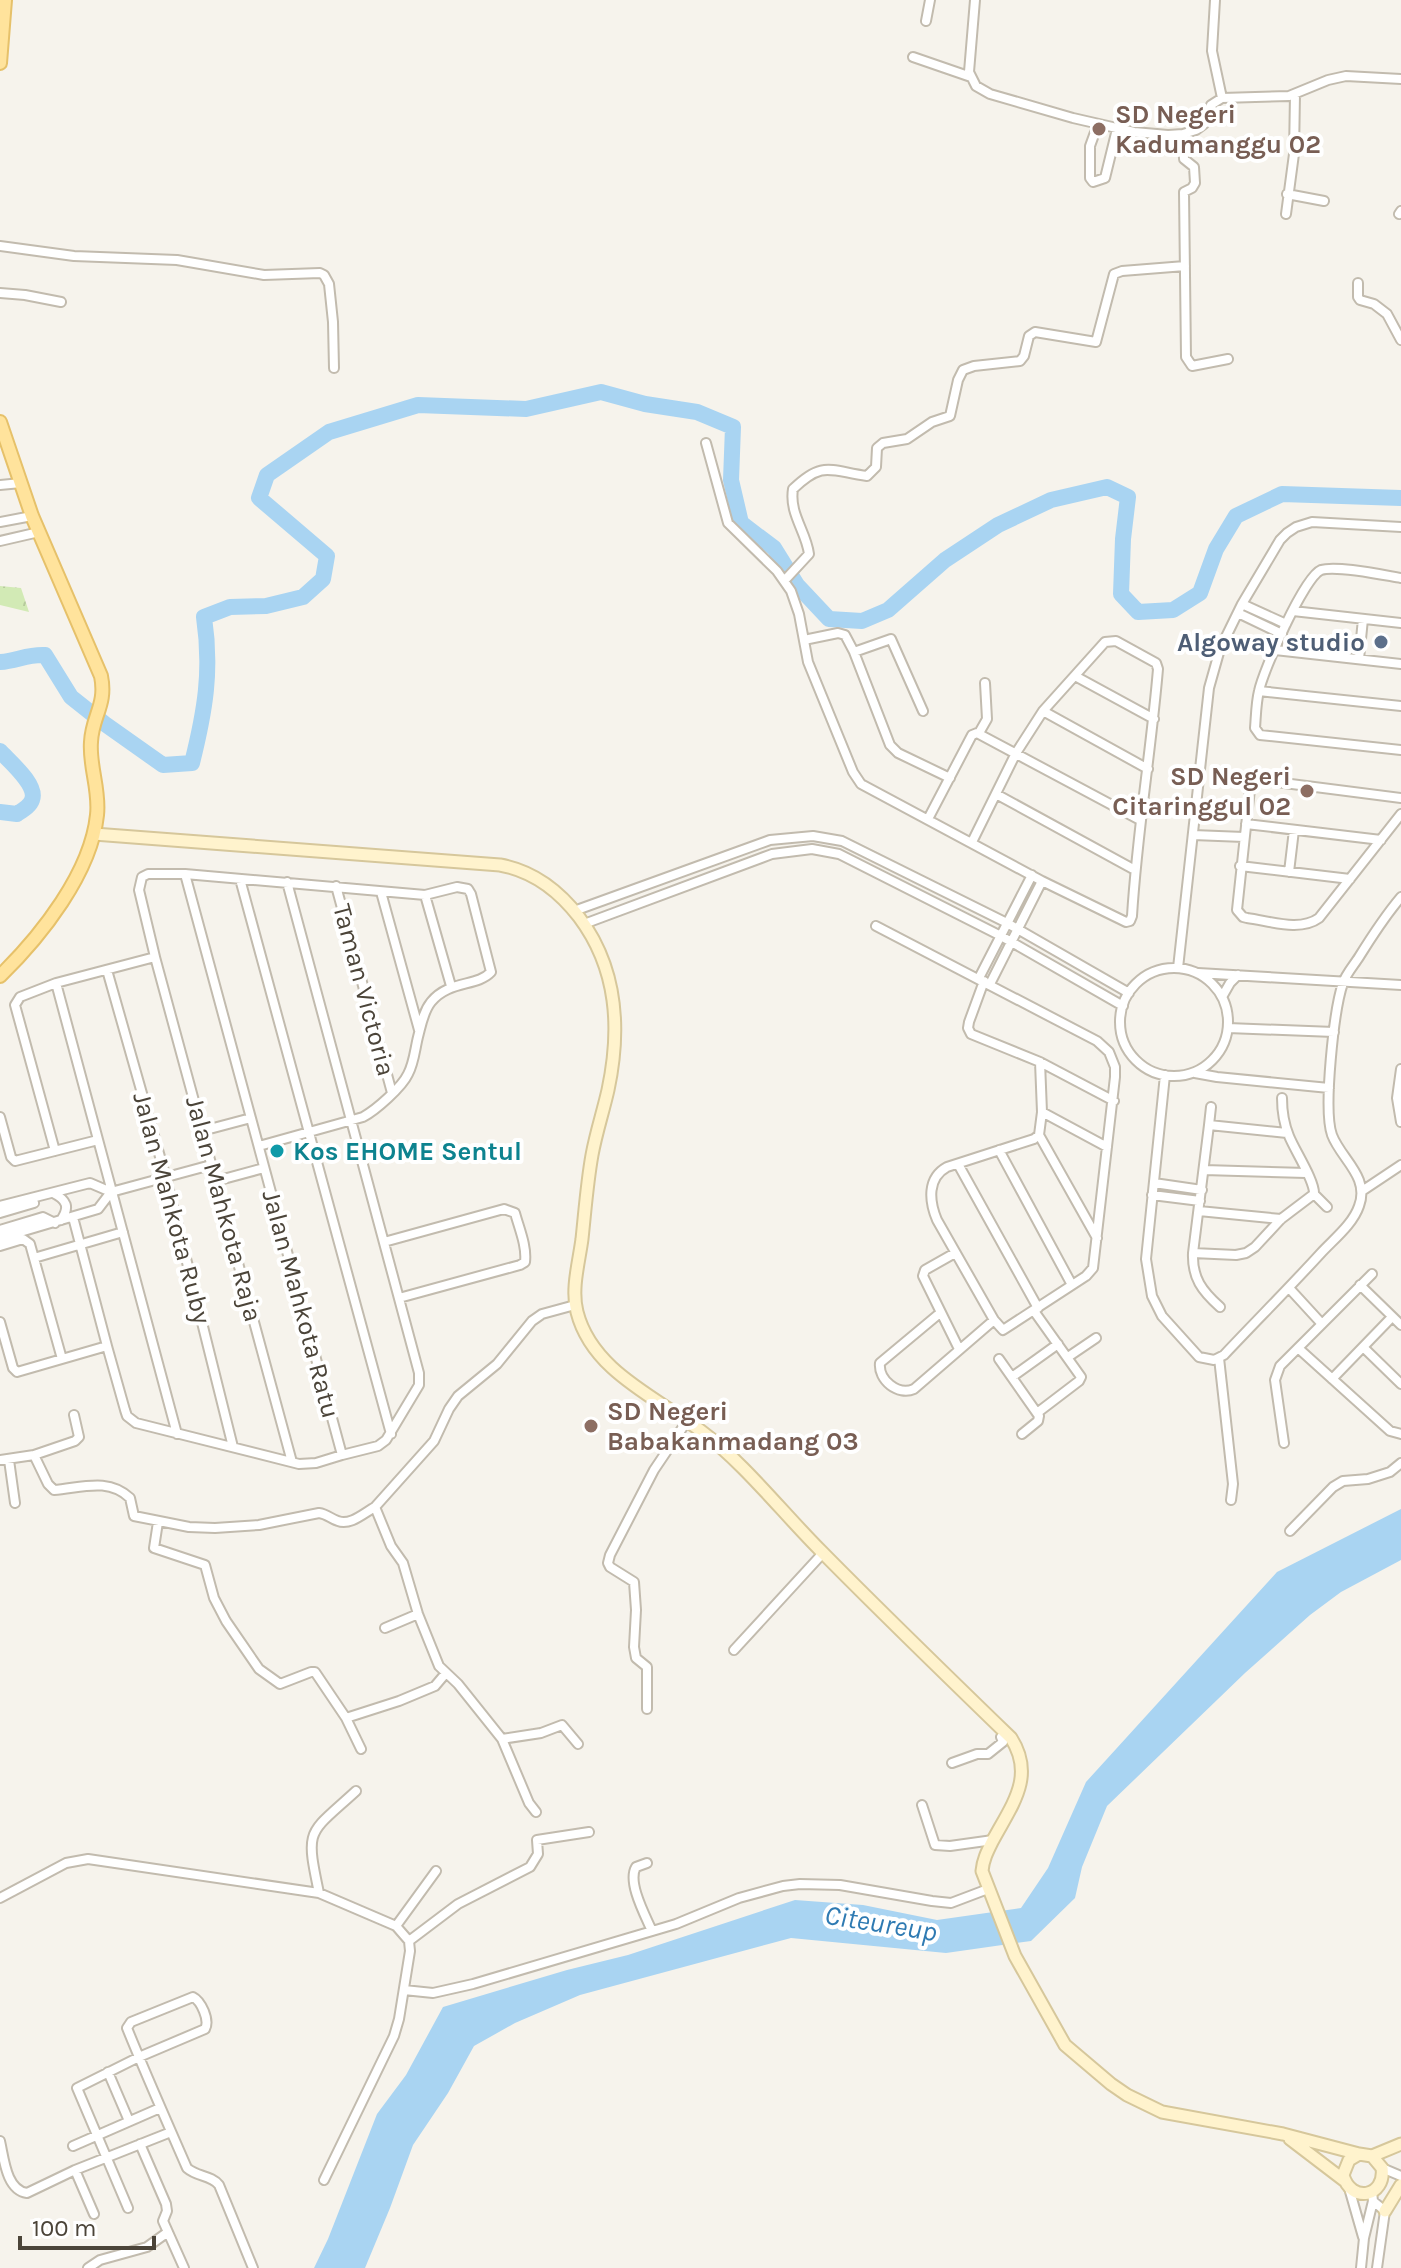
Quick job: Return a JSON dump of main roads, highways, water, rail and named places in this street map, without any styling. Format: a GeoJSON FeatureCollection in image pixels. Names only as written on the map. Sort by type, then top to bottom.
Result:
{"type":"FeatureCollection","features":[{"type":"Feature","properties":{"kind":"main road"},"geometry":{"type":"LineString","coordinates":[[0,63],[3,4]]}},
{"type":"Feature","properties":{"kind":"main road"},"geometry":{"type":"LineString","coordinates":[[0,422],[32,516],[101,676],[104,694],[92,730],[90,747],[98,814],[88,854],[52,915],[23,954],[0,976]]}},
{"type":"Feature","properties":{"kind":"water","name":"Citeureup"},"geometry":{"type":"Polygon","coordinates":[[[1401,1509],[1401,1560],[1341,1592],[1310,1615],[1107,1806],[1082,1867],[1075,1898],[1031,1941],[946,1953],[791,1938],[580,1995],[515,2023],[474,2046],[448,2093],[413,2145],[365,2268],[314,2268],[377,2114],[406,2075],[443,2007],[628,1955],[795,1900],[863,1905],[937,1920],[1021,1908],[1048,1868],[1086,1782],[1277,1572],[1401,1509]]]}},
{"type":"Feature","properties":{"kind":"waterway"},"geometry":{"type":"LineString","coordinates":[[0,662],[45,655],[71,697],[105,724],[163,765],[192,763],[206,691],[204,617],[230,607],[266,606],[303,597],[323,579],[327,556],[259,498],[267,475],[329,432],[418,405],[526,409],[601,392],[645,404],[697,412],[733,427],[731,480],[741,523],[774,548],[797,585],[829,619],[862,621],[888,610],[945,560],[998,525],[1051,500],[1107,487],[1128,497],[1121,594],[1138,612],[1173,610],[1200,593],[1216,549],[1236,516],[1282,494],[1401,498]]}},
{"type":"Feature","properties":{"kind":"waterway"},"geometry":{"type":"LineString","coordinates":[[0,751],[22,774],[33,794],[30,804],[17,814],[0,812]]}},
{"type":"Feature","properties":{"kind":"place","name":"SD Negeri Kadumanggu 02"},"geometry":{"type":"Point","coordinates":[1099,129]}},
{"type":"Feature","properties":{"kind":"place","name":"Algoway studio"},"geometry":{"type":"Point","coordinates":[1381,642]}},
{"type":"Feature","properties":{"kind":"place","name":"SD Negeri Citaringgul 02"},"geometry":{"type":"Point","coordinates":[1307,791]}},
{"type":"Feature","properties":{"kind":"place","name":"Kos EHOME Sentul"},"geometry":{"type":"Point","coordinates":[277,1151]}},
{"type":"Feature","properties":{"kind":"place","name":"SD Negeri Babakanmadang 03"},"geometry":{"type":"Point","coordinates":[591,1426]}}]}
